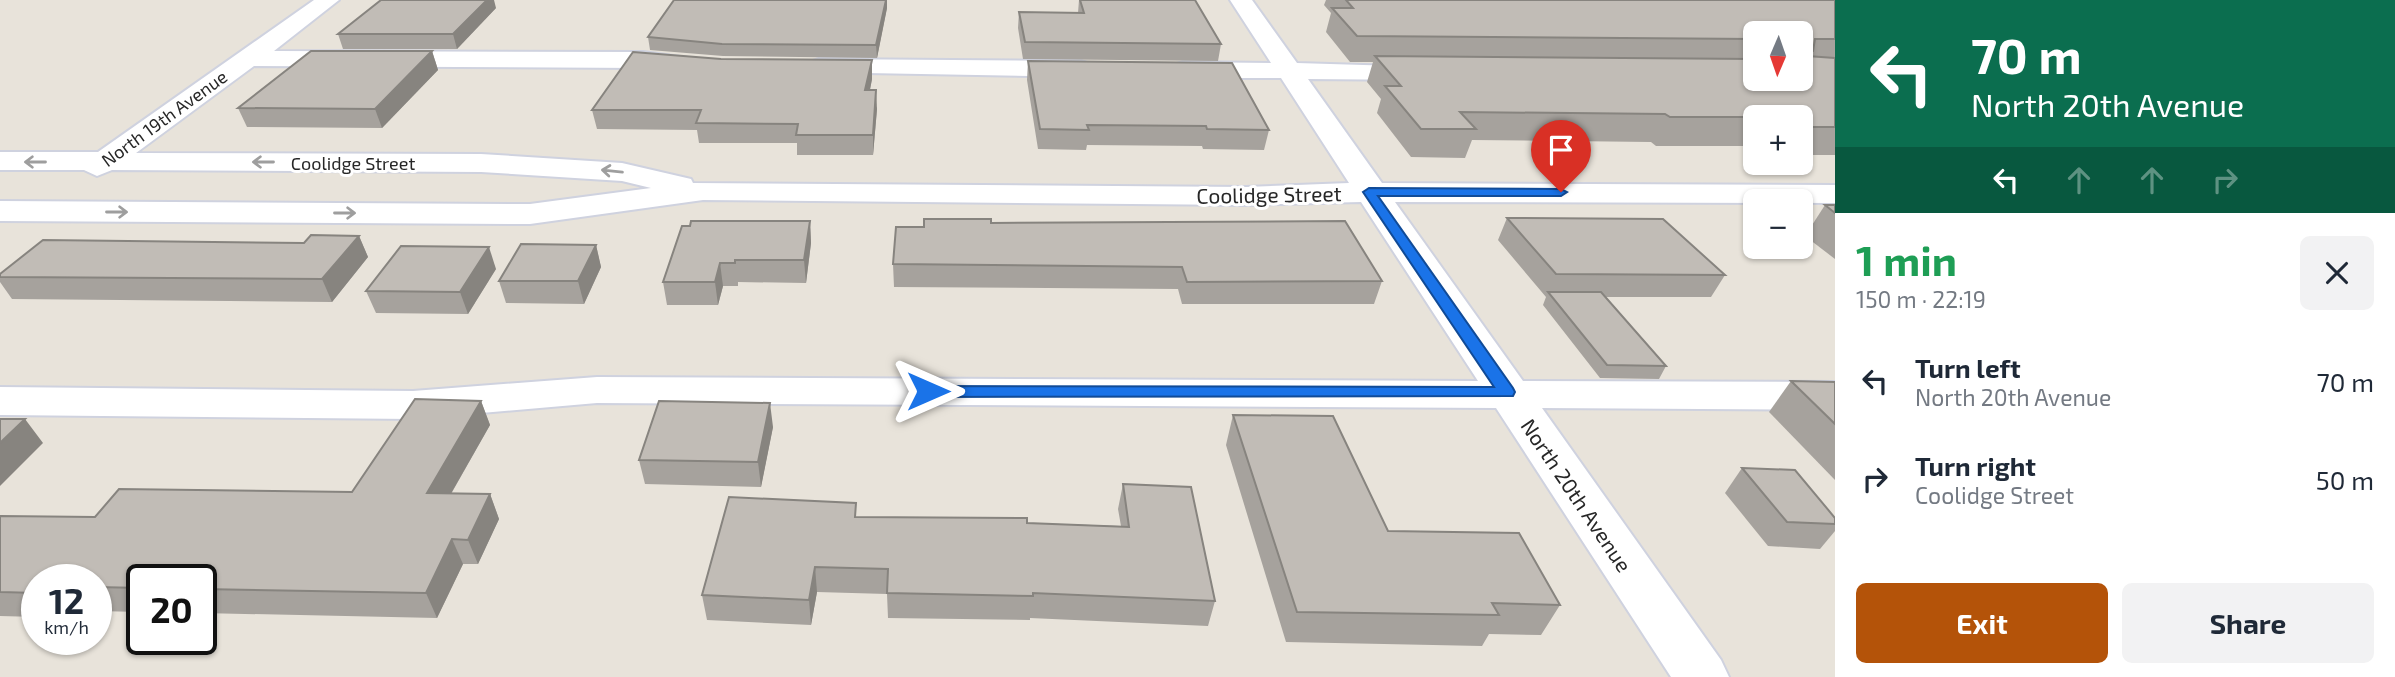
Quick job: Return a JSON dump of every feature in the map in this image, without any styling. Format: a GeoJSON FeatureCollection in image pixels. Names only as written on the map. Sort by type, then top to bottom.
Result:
{"type":"FeatureCollection","features":[{"type":"Feature","properties":{"kind":"street","name":"North 19th Avenue"},"geometry":{"type":"LineString","coordinates":[[0,237],[328,0]]}},
{"type":"Feature","properties":{"kind":"street","name":"North 20th Avenue"},"geometry":{"type":"LineString","coordinates":[[1241,0],[1369,192],[1702,677]]}},
{"type":"Feature","properties":{"kind":"street"},"geometry":{"type":"LineString","coordinates":[[248,58],[643,60],[702,65]]}},
{"type":"Feature","properties":{"kind":"street"},"geometry":{"type":"LineString","coordinates":[[792,67],[1110,69]]}},
{"type":"Feature","properties":{"kind":"street"},"geometry":{"type":"LineString","coordinates":[[1165,70],[1440,72]]}},
{"type":"Feature","properties":{"kind":"street","name":"Coolidge Street"},"geometry":{"type":"LineString","coordinates":[[0,161],[481,163],[622,172],[703,191]]}},
{"type":"Feature","properties":{"kind":"street","name":"Coolidge Street"},"geometry":{"type":"LineString","coordinates":[[0,211],[530,214],[703,191],[1232,196],[1369,192],[1835,194]]}},
{"type":"Feature","properties":{"kind":"street"},"geometry":{"type":"LineString","coordinates":[[0,401],[412,405],[597,390],[1507,392],[1835,396]]}},
{"type":"Feature","properties":{"kind":"building"},"geometry":{"type":"Polygon","coordinates":[[[381,0],[487,0],[453,34],[338,34],[381,0]]]}},
{"type":"Feature","properties":{"kind":"building"},"geometry":{"type":"Polygon","coordinates":[[[674,0],[886,0],[876,45],[722,44],[648,37],[674,0]]]}},
{"type":"Feature","properties":{"kind":"building"},"geometry":{"type":"Polygon","coordinates":[[[1080,0],[1195,0],[1221,44],[1025,42],[1019,12],[1084,13],[1080,0]]]}},
{"type":"Feature","properties":{"kind":"building"},"geometry":{"type":"Polygon","coordinates":[[[1346,0],[1835,0],[1835,39],[1815,39],[1813,51],[1813,21],[1743,21],[1743,39],[1357,36],[1332,8],[1353,8],[1346,0]]]}},
{"type":"Feature","properties":{"kind":"building"},"geometry":{"type":"Polygon","coordinates":[[[311,51],[432,51],[375,109],[238,108],[311,51]]]}},
{"type":"Feature","properties":{"kind":"building"},"geometry":{"type":"Polygon","coordinates":[[[633,52],[721,59],[872,60],[865,90],[876,90],[873,135],[796,135],[798,124],[696,123],[701,110],[592,110],[633,52]]]}},
{"type":"Feature","properties":{"kind":"building"},"geometry":{"type":"Polygon","coordinates":[[[1375,56],[1743,59],[1743,91],[1813,91],[1813,56],[1835,58],[1835,127],[1813,127],[1813,105],[1743,105],[1743,117],[1460,112],[1476,129],[1421,129],[1385,86],[1401,86],[1375,56]]]}},
{"type":"Feature","properties":{"kind":"building"},"geometry":{"type":"Polygon","coordinates":[[[1028,61],[1232,63],[1269,130],[1207,129],[1206,126],[1087,125],[1089,130],[1040,129],[1028,61]]]}},
{"type":"Feature","properties":{"kind":"building"},"geometry":{"type":"Polygon","coordinates":[[[1825,205],[1835,205],[1835,213],[1825,205]]]}},
{"type":"Feature","properties":{"kind":"building"},"geometry":{"type":"Polygon","coordinates":[[[1507,218],[1663,219],[1725,275],[1556,274],[1507,218]]]}},
{"type":"Feature","properties":{"kind":"building"},"geometry":{"type":"Polygon","coordinates":[[[924,219],[991,219],[991,223],[1345,221],[1382,281],[1187,282],[1182,267],[893,264],[896,227],[924,227],[924,219]]]}},
{"type":"Feature","properties":{"kind":"building"},"geometry":{"type":"Polygon","coordinates":[[[691,221],[810,221],[804,260],[735,260],[735,263],[720,263],[715,282],[663,282],[682,226],[690,226],[691,221]]]}},
{"type":"Feature","properties":{"kind":"building"},"geometry":{"type":"Polygon","coordinates":[[[311,235],[359,236],[322,279],[0,277],[0,274],[43,240],[304,243],[311,235]]]}},
{"type":"Feature","properties":{"kind":"building"},"geometry":{"type":"Polygon","coordinates":[[[521,244],[596,245],[578,281],[499,281],[521,244]]]}},
{"type":"Feature","properties":{"kind":"building"},"geometry":{"type":"Polygon","coordinates":[[[401,246],[489,247],[460,292],[366,291],[401,246]]]}},
{"type":"Feature","properties":{"kind":"building"},"geometry":{"type":"Polygon","coordinates":[[[1548,292],[1601,292],[1666,366],[1607,365],[1548,292]]]}},
{"type":"Feature","properties":{"kind":"building"},"geometry":{"type":"Polygon","coordinates":[[[1791,381],[1835,382],[1835,424],[1791,381]]]}},
{"type":"Feature","properties":{"kind":"building"},"geometry":{"type":"Polygon","coordinates":[[[415,399],[481,401],[427,493],[490,494],[468,540],[452,539],[426,593],[217,589],[217,564],[126,564],[126,588],[112,587],[112,564],[21,564],[21,593],[0,592],[0,516],[95,517],[119,489],[352,492],[415,399]]]}},
{"type":"Feature","properties":{"kind":"building"},"geometry":{"type":"Polygon","coordinates":[[[659,401],[770,403],[758,462],[639,460],[659,401]]]}},
{"type":"Feature","properties":{"kind":"building"},"geometry":{"type":"Polygon","coordinates":[[[1233,415],[1333,416],[1388,531],[1519,533],[1560,605],[1492,603],[1499,615],[1297,612],[1233,415]]]}},
{"type":"Feature","properties":{"kind":"building"},"geometry":{"type":"Polygon","coordinates":[[[0,419],[25,419],[0,443],[0,419]]]}},
{"type":"Feature","properties":{"kind":"building"},"geometry":{"type":"Polygon","coordinates":[[[1742,468],[1795,470],[1835,518],[1835,524],[1787,522],[1742,468]]]}},
{"type":"Feature","properties":{"kind":"building"},"geometry":{"type":"Polygon","coordinates":[[[1123,484],[1191,487],[1215,601],[1033,593],[1033,596],[887,593],[888,569],[815,567],[809,600],[702,595],[729,497],[856,503],[855,517],[1027,518],[1027,523],[1129,527],[1123,484]]]}},
{"type":"Feature","properties":{"kind":"route"},"geometry":{"type":"LineString","coordinates":[[928,391],[1507,392],[1369,192],[1561,192]]}}]}
